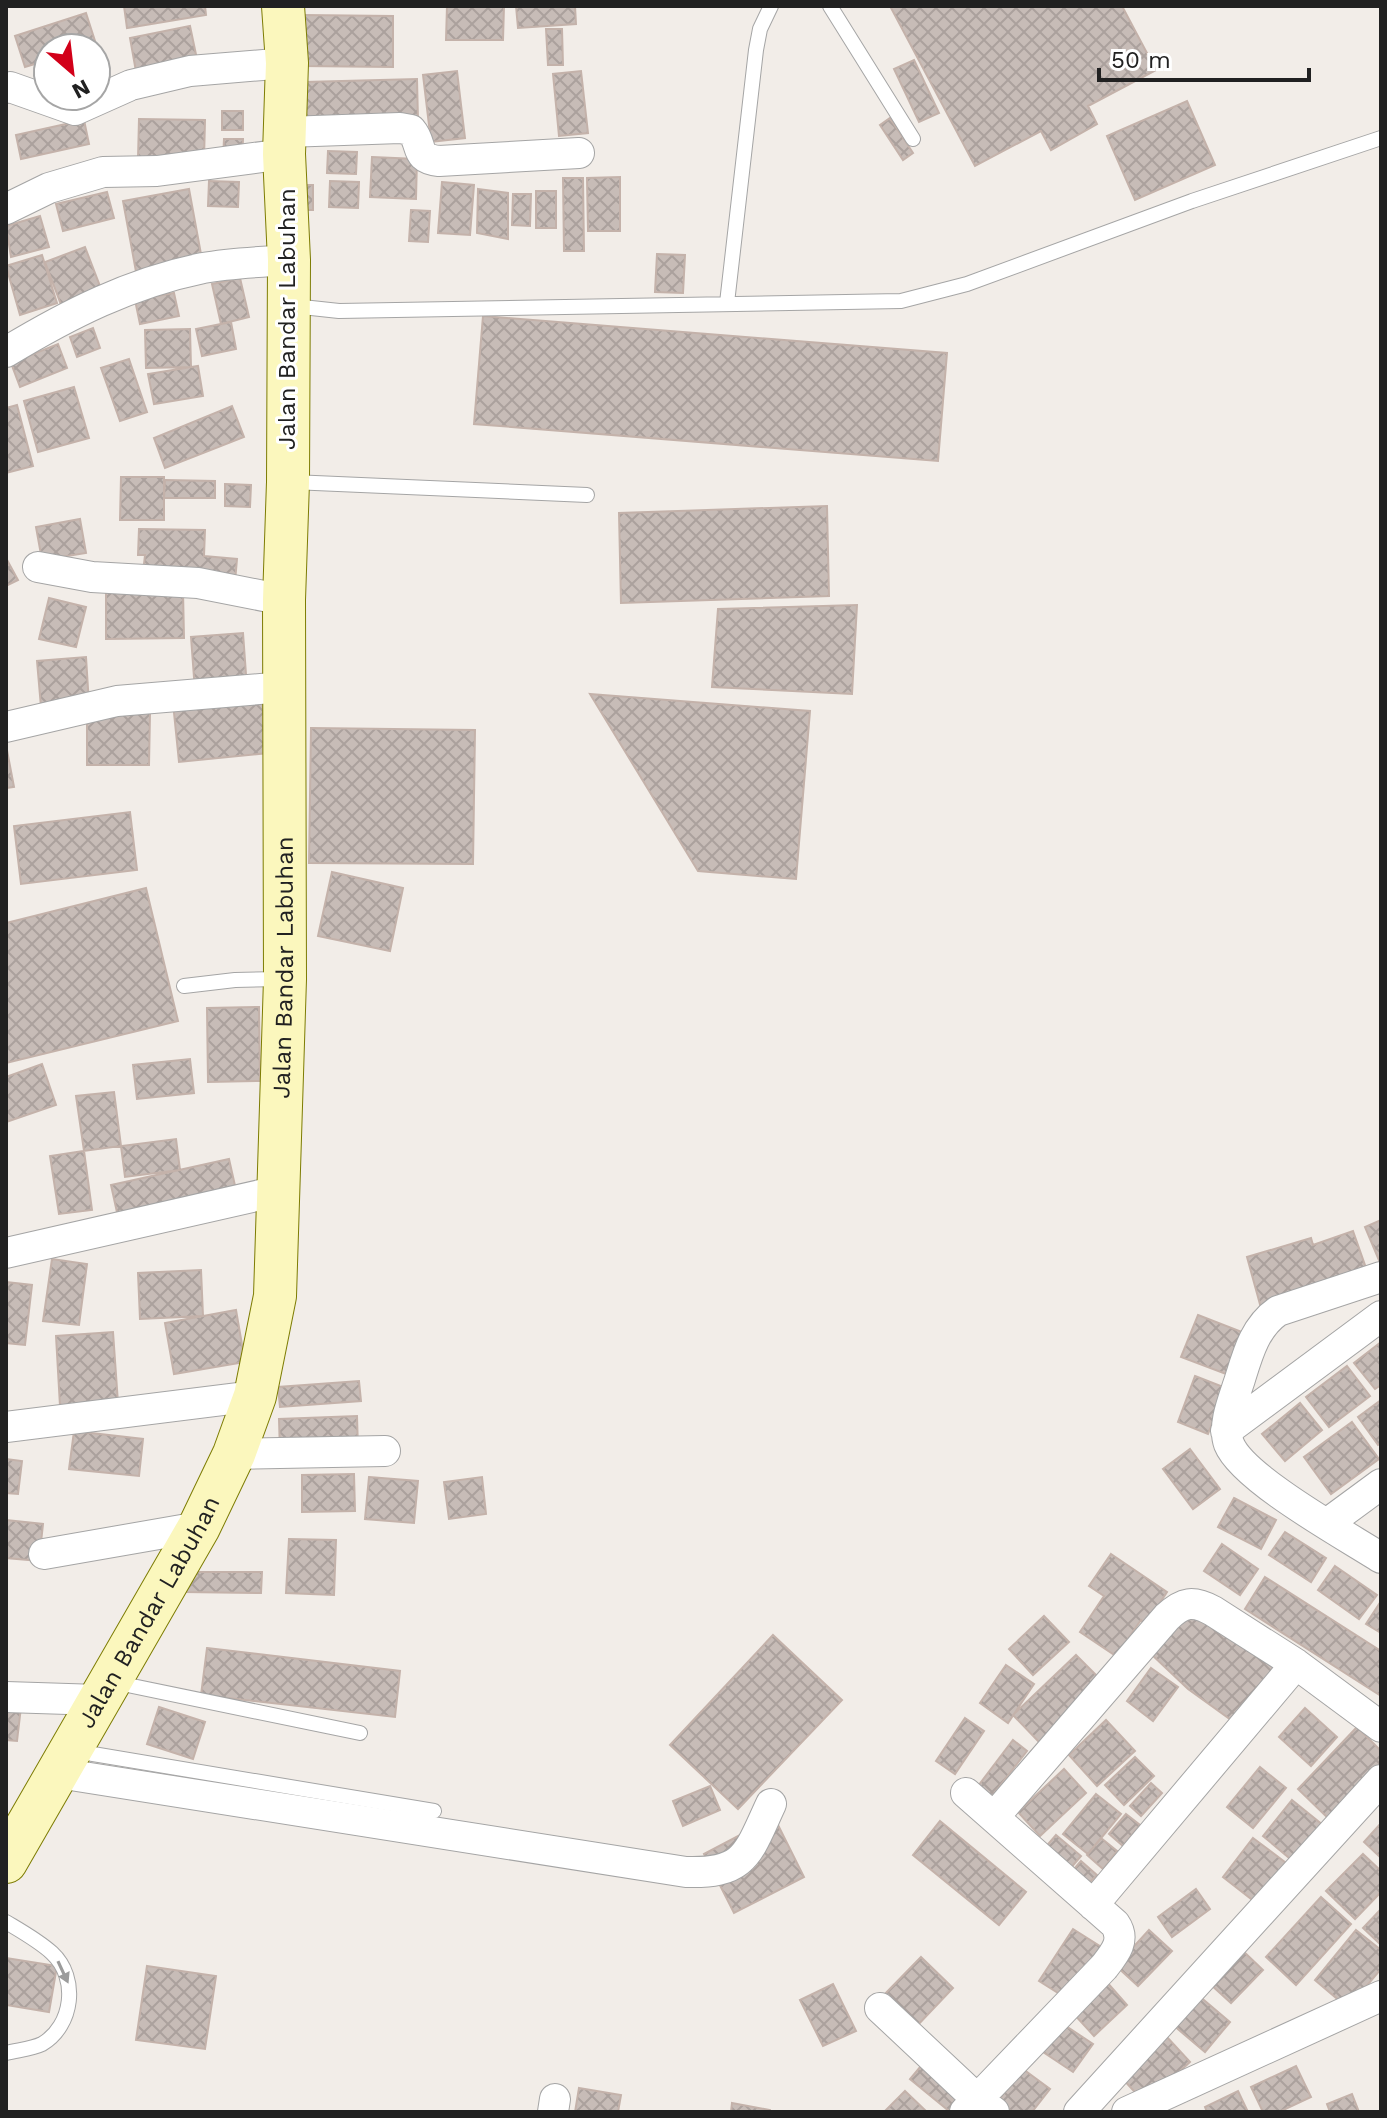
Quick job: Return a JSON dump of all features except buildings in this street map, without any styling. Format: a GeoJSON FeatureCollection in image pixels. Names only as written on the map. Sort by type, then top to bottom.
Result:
{"type":"FeatureCollection","features":[{"type":"Feature","properties":{"kind":"main road","name":"Jalan Bandar Labuhan"},"geometry":{"type":"LineString","coordinates":[[12,1840],[64,1762],[199,1527],[234,1454],[255,1396],[275,1296],[285,979],[284,600],[289,260],[285,143],[287,63],[283,6]]}},
{"type":"Feature","properties":{"kind":"street"},"geometry":{"type":"LineString","coordinates":[[6,88],[75,110],[131,85],[190,71],[287,63]]}},
{"type":"Feature","properties":{"kind":"street"},"geometry":{"type":"LineString","coordinates":[[6,209],[49,188],[103,172],[157,171],[285,143],[400,128],[411,130],[418,140],[421,154],[439,161],[579,153]]}},
{"type":"Feature","properties":{"kind":"street"},"geometry":{"type":"LineString","coordinates":[[6,352],[62,318],[117,292],[206,268],[289,260]]}},
{"type":"Feature","properties":{"kind":"street"},"geometry":{"type":"LineString","coordinates":[[38,567],[92,577],[198,583],[284,600]]}},
{"type":"Feature","properties":{"kind":"street"},"geometry":{"type":"LineString","coordinates":[[6,727],[117,701],[284,687]]}},
{"type":"Feature","properties":{"kind":"street"},"geometry":{"type":"LineString","coordinates":[[6,1253],[278,1191]]}},
{"type":"Feature","properties":{"kind":"street"},"geometry":{"type":"LineString","coordinates":[[1381,1277],[1278,1311],[1267,1319],[1257,1331],[1242,1371],[1226,1431],[1230,1446],[1249,1469],[1381,1558]]}},
{"type":"Feature","properties":{"kind":"street"},"geometry":{"type":"LineString","coordinates":[[1226,1431],[1381,1316]]}},
{"type":"Feature","properties":{"kind":"street"},"geometry":{"type":"LineString","coordinates":[[6,1427],[255,1396]]}},
{"type":"Feature","properties":{"kind":"street"},"geometry":{"type":"LineString","coordinates":[[234,1454],[385,1451]]}},
{"type":"Feature","properties":{"kind":"street"},"geometry":{"type":"LineString","coordinates":[[1328,1523],[1381,1484]]}},
{"type":"Feature","properties":{"kind":"street"},"geometry":{"type":"LineString","coordinates":[[44,1554],[199,1527]]}},
{"type":"Feature","properties":{"kind":"street"},"geometry":{"type":"LineString","coordinates":[[994,1817],[1180,1605],[1199,1604],[1296,1664],[1381,1727]]}},
{"type":"Feature","properties":{"kind":"street"},"geometry":{"type":"LineString","coordinates":[[1093,1905],[1296,1664]]}},
{"type":"Feature","properties":{"kind":"street"},"geometry":{"type":"LineString","coordinates":[[6,1697],[105,1691]]}},
{"type":"Feature","properties":{"kind":"street"},"geometry":{"type":"LineString","coordinates":[[64,1762],[655,1870],[686,1872],[713,1873],[741,1859],[771,1804]]}},
{"type":"Feature","properties":{"kind":"street"},"geometry":{"type":"LineString","coordinates":[[1079,2112],[1381,1780]]}},
{"type":"Feature","properties":{"kind":"street"},"geometry":{"type":"LineString","coordinates":[[880,2008],[979,2108],[1113,1956],[1120,1940],[1120,1932],[1093,1905],[966,1793]]}},
{"type":"Feature","properties":{"kind":"street"},"geometry":{"type":"LineString","coordinates":[[1127,2112],[1371,2000],[1381,1982]]}},
{"type":"Feature","properties":{"kind":"lane"},"geometry":{"type":"LineString","coordinates":[[727,303],[756,50],[760,29],[771,6]]}},
{"type":"Feature","properties":{"kind":"lane"},"geometry":{"type":"LineString","coordinates":[[830,6],[913,139]]}},
{"type":"Feature","properties":{"kind":"lane"},"geometry":{"type":"LineString","coordinates":[[287,306],[339,311],[901,301],[981,280],[1192,201],[1381,138]]}},
{"type":"Feature","properties":{"kind":"lane"},"geometry":{"type":"LineString","coordinates":[[288,482],[587,495]]}},
{"type":"Feature","properties":{"kind":"lane"},"geometry":{"type":"LineString","coordinates":[[184,986],[235,980],[285,979]]}},
{"type":"Feature","properties":{"kind":"lane"},"geometry":{"type":"LineString","coordinates":[[105,1691],[360,1733]]}},
{"type":"Feature","properties":{"kind":"lane"},"geometry":{"type":"LineString","coordinates":[[64,1762],[434,1811]]}},
{"type":"Feature","properties":{"kind":"lane"},"geometry":{"type":"LineString","coordinates":[[6,1922],[55,1955],[69,1984],[68,2011],[58,2031],[40,2045],[6,2053]]}}]}
